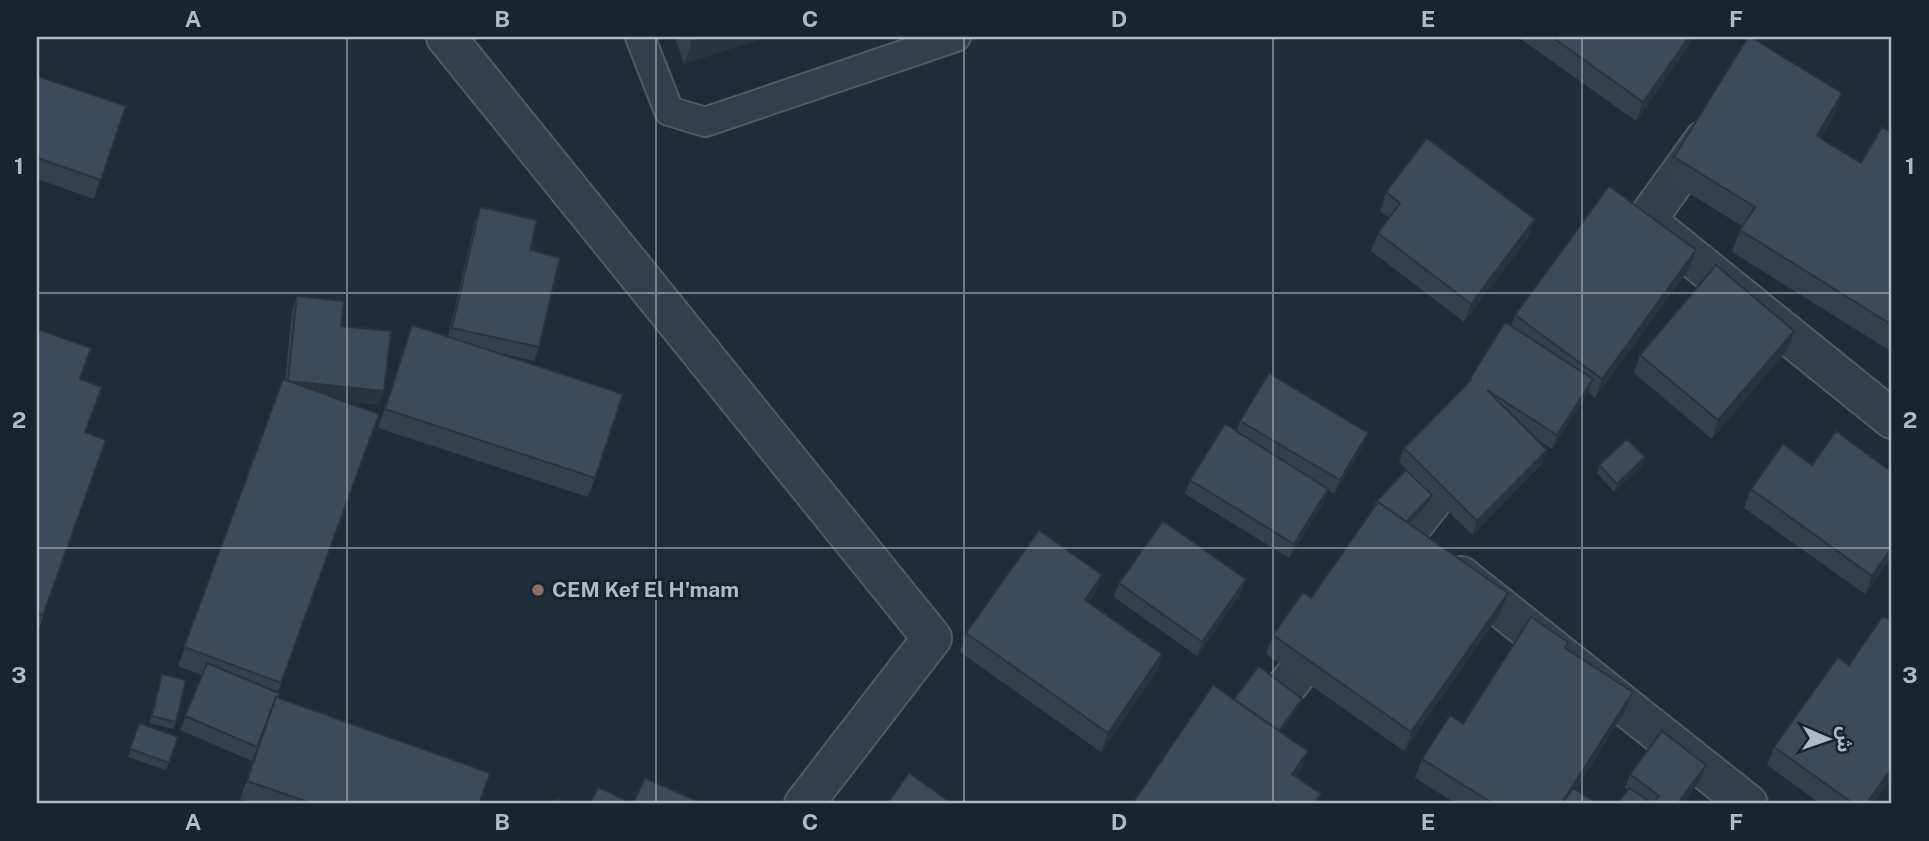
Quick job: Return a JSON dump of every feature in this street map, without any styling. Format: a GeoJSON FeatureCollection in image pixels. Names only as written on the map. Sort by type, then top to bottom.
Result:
{"type":"FeatureCollection","features":[{"type":"Feature","properties":{"kind":"street"},"geometry":{"type":"LineString","coordinates":[[446,37],[932,638],[804,804]]}},
{"type":"Feature","properties":{"kind":"street"},"geometry":{"type":"LineString","coordinates":[[1597,286],[1647,222],[1721,116]]}},
{"type":"Feature","properties":{"kind":"street"},"geometry":{"type":"LineString","coordinates":[[1647,222],[1892,419]]}},
{"type":"Feature","properties":{"kind":"street"},"geometry":{"type":"LineString","coordinates":[[1194,804],[1352,604],[1425,548],[1490,426]]}},
{"type":"Feature","properties":{"kind":"street"},"geometry":{"type":"LineString","coordinates":[[1425,548],[1748,804]]}},
{"type":"Feature","properties":{"kind":"lane"},"geometry":{"type":"LineString","coordinates":[[640,37],[668,111],[705,122],[956,37]]}},
{"type":"Feature","properties":{"kind":"building"},"geometry":{"type":"Polygon","coordinates":[[[691,37],[708,37],[692,42],[691,37]]]}},
{"type":"Feature","properties":{"kind":"building"},"geometry":{"type":"Polygon","coordinates":[[[1552,37],[1689,37],[1643,102],[1552,37]]]}},
{"type":"Feature","properties":{"kind":"building"},"geometry":{"type":"Polygon","coordinates":[[[1748,37],[1842,93],[1817,136],[1861,163],[1882,127],[1892,133],[1892,325],[1740,230],[1755,207],[1674,157],[1748,37]]]}},
{"type":"Feature","properties":{"kind":"building"},"geometry":{"type":"Polygon","coordinates":[[[37,76],[126,106],[101,180],[37,158],[37,76]]]}},
{"type":"Feature","properties":{"kind":"building"},"geometry":{"type":"Polygon","coordinates":[[[1427,138],[1535,219],[1471,304],[1378,233],[1400,203],[1386,192],[1427,138]]]}},
{"type":"Feature","properties":{"kind":"building"},"geometry":{"type":"Polygon","coordinates":[[[1609,186],[1696,250],[1602,379],[1515,315],[1609,186]]]}},
{"type":"Feature","properties":{"kind":"building"},"geometry":{"type":"Polygon","coordinates":[[[480,207],[537,220],[530,250],[560,258],[539,347],[452,328],[480,207]]]}},
{"type":"Feature","properties":{"kind":"building"},"geometry":{"type":"Polygon","coordinates":[[[1716,265],[1794,331],[1718,420],[1640,355],[1716,265]]]}},
{"type":"Feature","properties":{"kind":"building"},"geometry":{"type":"Polygon","coordinates":[[[297,296],[344,301],[341,326],[391,331],[384,391],[288,381],[297,296]]]}},
{"type":"Feature","properties":{"kind":"building"},"geometry":{"type":"Polygon","coordinates":[[[1505,322],[1593,379],[1557,435],[1487,390],[1547,450],[1477,521],[1404,448],[1471,380],[1505,322]]]}},
{"type":"Feature","properties":{"kind":"building"},"geometry":{"type":"Polygon","coordinates":[[[412,325],[623,394],[595,478],[385,409],[412,325]]]}},
{"type":"Feature","properties":{"kind":"building"},"geometry":{"type":"Polygon","coordinates":[[[37,329],[91,348],[80,379],[102,387],[85,432],[106,440],[43,615],[37,613],[37,329]]]}},
{"type":"Feature","properties":{"kind":"building"},"geometry":{"type":"Polygon","coordinates":[[[1269,373],[1368,433],[1340,480],[1240,421],[1269,373]]]}},
{"type":"Feature","properties":{"kind":"building"},"geometry":{"type":"Polygon","coordinates":[[[283,379],[379,414],[281,683],[184,647],[283,379]]]}},
{"type":"Feature","properties":{"kind":"building"},"geometry":{"type":"Polygon","coordinates":[[[1225,424],[1328,489],[1294,544],[1190,480],[1225,424]]]}},
{"type":"Feature","properties":{"kind":"building"},"geometry":{"type":"Polygon","coordinates":[[[1836,431],[1892,472],[1892,547],[1872,576],[1751,489],[1783,444],[1812,465],[1836,431]]]}},
{"type":"Feature","properties":{"kind":"building"},"geometry":{"type":"Polygon","coordinates":[[[1627,439],[1645,457],[1617,484],[1599,465],[1627,439]]]}},
{"type":"Feature","properties":{"kind":"building"},"geometry":{"type":"Polygon","coordinates":[[[1406,470],[1432,495],[1406,522],[1378,502],[1376,505],[1375,503],[1406,470]]]}},
{"type":"Feature","properties":{"kind":"building"},"geometry":{"type":"Polygon","coordinates":[[[1378,502],[1508,593],[1411,732],[1273,635],[1303,592],[1311,598],[1378,502]]]}},
{"type":"Feature","properties":{"kind":"building"},"geometry":{"type":"Polygon","coordinates":[[[1163,521],[1246,579],[1202,642],[1119,583],[1163,521]]]}},
{"type":"Feature","properties":{"kind":"building"},"geometry":{"type":"Polygon","coordinates":[[[1039,530],[1102,575],[1085,600],[1162,654],[1108,733],[966,633],[1039,530]]]}},
{"type":"Feature","properties":{"kind":"building"},"geometry":{"type":"Polygon","coordinates":[[[1883,616],[1892,622],[1892,768],[1866,804],[1854,804],[1774,747],[1838,657],[1849,665],[1883,616]]]}},
{"type":"Feature","properties":{"kind":"building"},"geometry":{"type":"Polygon","coordinates":[[[1531,617],[1568,642],[1565,648],[1633,692],[1561,804],[1494,804],[1422,759],[1450,715],[1463,724],[1531,617]]]}},
{"type":"Feature","properties":{"kind":"building"},"geometry":{"type":"Polygon","coordinates":[[[207,663],[279,693],[257,747],[185,716],[207,663]]]}},
{"type":"Feature","properties":{"kind":"building"},"geometry":{"type":"Polygon","coordinates":[[[1259,666],[1302,699],[1279,731],[1234,699],[1259,666]]]}},
{"type":"Feature","properties":{"kind":"building"},"geometry":{"type":"Polygon","coordinates":[[[162,674],[186,680],[176,722],[152,716],[162,674]]]}},
{"type":"Feature","properties":{"kind":"building"},"geometry":{"type":"Polygon","coordinates":[[[1213,685],[1308,751],[1292,774],[1321,794],[1314,804],[1132,804],[1213,685]]]}},
{"type":"Feature","properties":{"kind":"building"},"geometry":{"type":"Polygon","coordinates":[[[276,697],[490,773],[479,804],[314,804],[247,781],[276,697]]]}},
{"type":"Feature","properties":{"kind":"building"},"geometry":{"type":"Polygon","coordinates":[[[139,723],[178,737],[169,763],[130,749],[139,723]]]}},
{"type":"Feature","properties":{"kind":"building"},"geometry":{"type":"Polygon","coordinates":[[[1662,731],[1706,765],[1677,804],[1653,804],[1659,796],[1630,774],[1662,731]]]}},
{"type":"Feature","properties":{"kind":"building"},"geometry":{"type":"Polygon","coordinates":[[[909,773],[953,804],[887,804],[909,773]]]}},
{"type":"Feature","properties":{"kind":"building"},"geometry":{"type":"Polygon","coordinates":[[[645,778],[704,804],[633,804],[645,778]]]}},
{"type":"Feature","properties":{"kind":"building"},"geometry":{"type":"Polygon","coordinates":[[[598,787],[633,804],[590,804],[598,787]]]}},
{"type":"Feature","properties":{"kind":"building"},"geometry":{"type":"Polygon","coordinates":[[[1573,788],[1598,804],[1562,804],[1573,788]]]}},
{"type":"Feature","properties":{"kind":"building"},"geometry":{"type":"Polygon","coordinates":[[[1629,788],[1646,799],[1643,804],[1618,804],[1629,788]]]}},
{"type":"Feature","properties":{"kind":"building"},"geometry":{"type":"Polygon","coordinates":[[[557,799],[569,804],[555,804],[557,799]]]}},
{"type":"Feature","properties":{"kind":"place","name":"CEM Kef El H'mam"},"geometry":{"type":"Point","coordinates":[538,590]}}]}
